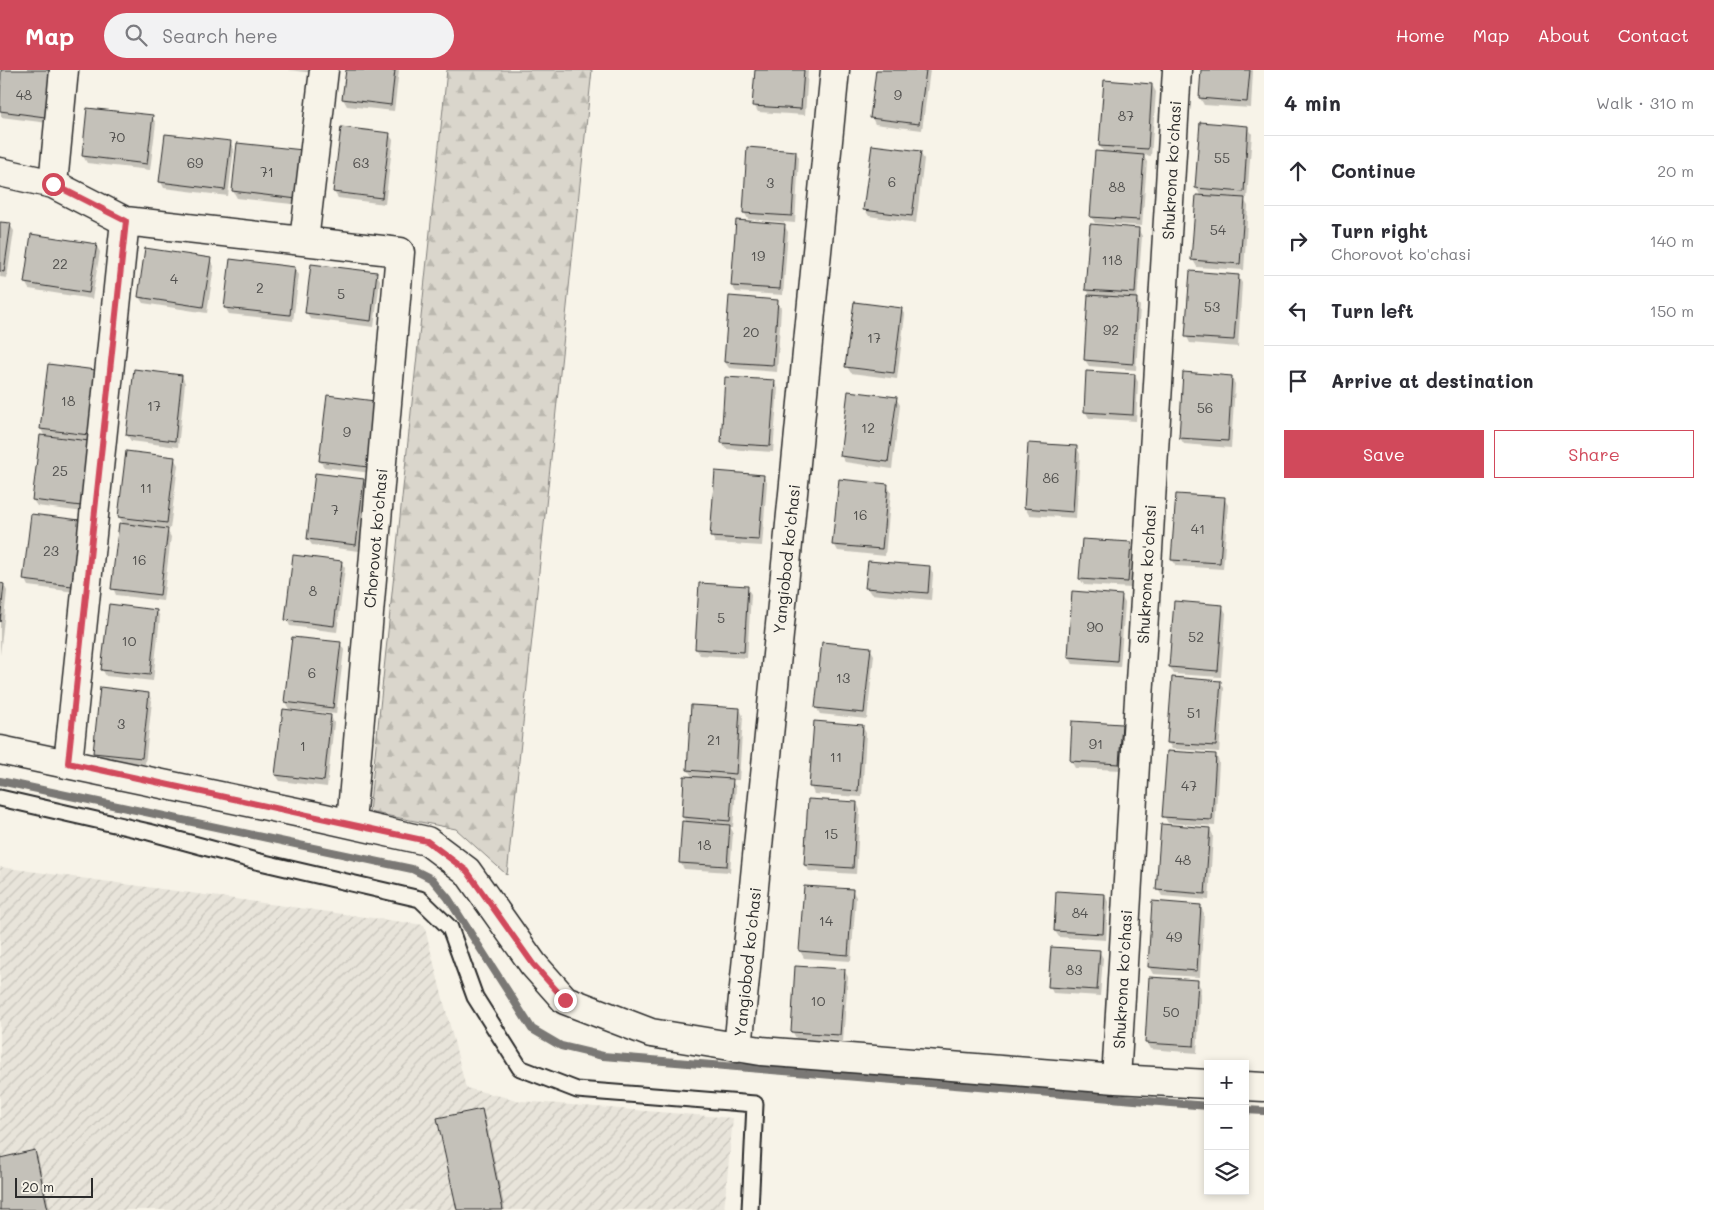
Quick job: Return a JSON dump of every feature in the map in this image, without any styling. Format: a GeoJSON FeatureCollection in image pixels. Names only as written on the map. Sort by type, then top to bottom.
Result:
{"type":"FeatureCollection","features":[{"type":"Feature","properties":{"kind":"street"},"geometry":{"type":"LineString","coordinates":[[53,184],[64,70]]}},
{"type":"Feature","properties":{"kind":"street"},"geometry":{"type":"LineString","coordinates":[[0,172],[53,184],[126,221],[304,241],[324,70]]}},
{"type":"Feature","properties":{"kind":"street","name":"Yangiobod ko'chasi"},"geometry":{"type":"LineString","coordinates":[[738,1048],[835,70]]}},
{"type":"Feature","properties":{"kind":"street","name":"Shukrona ko'chasi"},"geometry":{"type":"LineString","coordinates":[[1116,1079],[1177,70]]}},
{"type":"Feature","properties":{"kind":"street"},"geometry":{"type":"LineString","coordinates":[[68,763],[126,221]]}},
{"type":"Feature","properties":{"kind":"street","name":"Chorovot ko'chasi"},"geometry":{"type":"LineString","coordinates":[[304,241],[400,252],[351,823]]}},
{"type":"Feature","properties":{"kind":"street"},"geometry":{"type":"LineString","coordinates":[[0,750],[351,823],[427,841],[467,871],[533,964],[565,1000],[651,1033],[738,1048],[781,1053],[1116,1079],[1204,1084]]}},
{"type":"Feature","properties":{"kind":"street"},"geometry":{"type":"LineString","coordinates":[[1249,1086],[1264,1087]]}},
{"type":"Feature","properties":{"kind":"lane"},"geometry":{"type":"LineString","coordinates":[[0,798],[149,832],[256,861],[420,899],[450,928],[474,997],[520,1068],[577,1090],[755,1104],[750,1210]]}},
{"type":"Feature","properties":{"kind":"shaded area"},"geometry":{"type":"Polygon","coordinates":[[[0,867],[424,925],[466,1088],[521,1101],[733,1118],[724,1210],[0,1210],[0,867]]]}},
{"type":"Feature","properties":{"kind":"green space"},"geometry":{"type":"Polygon","coordinates":[[[447,70],[592,70],[507,875],[456,829],[369,812],[447,70]]]}},
{"type":"Feature","properties":{"kind":"building"},"geometry":{"type":"Polygon","coordinates":[[[1,70],[50,70],[45,117],[0,111],[1,70]]]}},
{"type":"Feature","properties":{"kind":"building"},"geometry":{"type":"Polygon","coordinates":[[[346,70],[395,70],[391,105],[342,99],[346,70]]]}},
{"type":"Feature","properties":{"kind":"building"},"geometry":{"type":"Polygon","coordinates":[[[755,70],[804,70],[801,109],[752,106],[755,70]]]}},
{"type":"Feature","properties":{"kind":"building"},"geometry":{"type":"Polygon","coordinates":[[[876,70],[926,70],[919,124],[870,118],[876,70]]]}},
{"type":"Feature","properties":{"kind":"building"},"geometry":{"type":"Polygon","coordinates":[[[1201,70],[1250,70],[1247,102],[1199,98],[1201,70]]]}},
{"type":"Feature","properties":{"kind":"building"},"geometry":{"type":"Polygon","coordinates":[[[1104,80],[1152,84],[1148,149],[1099,146],[1104,80]]]}},
{"type":"Feature","properties":{"kind":"building"},"geometry":{"type":"Polygon","coordinates":[[[87,108],[153,115],[147,164],[82,156],[87,108]]]}},
{"type":"Feature","properties":{"kind":"building"},"geometry":{"type":"Polygon","coordinates":[[[1200,122],[1248,126],[1244,192],[1195,188],[1200,122]]]}},
{"type":"Feature","properties":{"kind":"building"},"geometry":{"type":"Polygon","coordinates":[[[341,127],[390,133],[382,198],[333,192],[341,127]]]}},
{"type":"Feature","properties":{"kind":"building"},"geometry":{"type":"Polygon","coordinates":[[[165,134],[231,141],[225,190],[159,182],[165,134]]]}},
{"type":"Feature","properties":{"kind":"building"},"geometry":{"type":"Polygon","coordinates":[[[237,143],[303,150],[297,199],[232,191],[237,143]]]}},
{"type":"Feature","properties":{"kind":"building"},"geometry":{"type":"Polygon","coordinates":[[[872,145],[921,151],[912,216],[863,210],[872,145]]]}},
{"type":"Feature","properties":{"kind":"building"},"geometry":{"type":"Polygon","coordinates":[[[747,147],[796,151],[792,216],[743,213],[747,147]]]}},
{"type":"Feature","properties":{"kind":"building"},"geometry":{"type":"Polygon","coordinates":[[[1095,151],[1144,155],[1139,220],[1090,217],[1095,151]]]}},
{"type":"Feature","properties":{"kind":"building"},"geometry":{"type":"Polygon","coordinates":[[[1196,195],[1245,198],[1240,264],[1191,260],[1196,195]]]}},
{"type":"Feature","properties":{"kind":"building"},"geometry":{"type":"Polygon","coordinates":[[[736,220],[785,224],[780,289],[731,286],[736,220]]]}},
{"type":"Feature","properties":{"kind":"building"},"geometry":{"type":"Polygon","coordinates":[[[0,222],[11,223],[4,272],[0,271],[0,222]]]}},
{"type":"Feature","properties":{"kind":"building"},"geometry":{"type":"Polygon","coordinates":[[[1090,224],[1139,228],[1135,293],[1085,290],[1090,224]]]}},
{"type":"Feature","properties":{"kind":"building"},"geometry":{"type":"Polygon","coordinates":[[[31,234],[97,244],[89,293],[24,283],[31,234]]]}},
{"type":"Feature","properties":{"kind":"building"},"geometry":{"type":"Polygon","coordinates":[[[145,248],[211,258],[203,307],[138,297],[145,248]]]}},
{"type":"Feature","properties":{"kind":"building"},"geometry":{"type":"Polygon","coordinates":[[[230,259],[295,267],[290,315],[224,308],[230,259]]]}},
{"type":"Feature","properties":{"kind":"building"},"geometry":{"type":"Polygon","coordinates":[[[311,264],[377,272],[371,321],[305,313],[311,264]]]}},
{"type":"Feature","properties":{"kind":"building"},"geometry":{"type":"Polygon","coordinates":[[[1190,271],[1239,275],[1234,340],[1185,337],[1190,271]]]}},
{"type":"Feature","properties":{"kind":"building"},"geometry":{"type":"Polygon","coordinates":[[[1088,295],[1137,298],[1133,364],[1084,360],[1088,295]]]}},
{"type":"Feature","properties":{"kind":"building"},"geometry":{"type":"Polygon","coordinates":[[[729,296],[778,300],[773,365],[724,362],[729,296]]]}},
{"type":"Feature","properties":{"kind":"building"},"geometry":{"type":"Polygon","coordinates":[[[854,302],[902,308],[894,373],[845,367],[854,302]]]}},
{"type":"Feature","properties":{"kind":"building"},"geometry":{"type":"Polygon","coordinates":[[[48,364],[96,370],[89,435],[40,429],[48,364]]]}},
{"type":"Feature","properties":{"kind":"building"},"geometry":{"type":"Polygon","coordinates":[[[134,369],[182,375],[175,441],[126,435],[134,369]]]}},
{"type":"Feature","properties":{"kind":"building"},"geometry":{"type":"Polygon","coordinates":[[[1086,371],[1135,374],[1133,415],[1084,412],[1086,371]]]}},
{"type":"Feature","properties":{"kind":"building"},"geometry":{"type":"Polygon","coordinates":[[[1183,372],[1232,376],[1228,441],[1179,438],[1183,372]]]}},
{"type":"Feature","properties":{"kind":"building"},"geometry":{"type":"Polygon","coordinates":[[[725,377],[775,380],[770,446],[721,443],[725,377]]]}},
{"type":"Feature","properties":{"kind":"building"},"geometry":{"type":"Polygon","coordinates":[[[848,391],[897,397],[888,462],[840,456],[848,391]]]}},
{"type":"Feature","properties":{"kind":"building"},"geometry":{"type":"Polygon","coordinates":[[[327,395],[375,401],[368,467],[319,461],[327,395]]]}},
{"type":"Feature","properties":{"kind":"building"},"geometry":{"type":"Polygon","coordinates":[[[40,435],[89,441],[81,506],[32,500],[40,435]]]}},
{"type":"Feature","properties":{"kind":"building"},"geometry":{"type":"Polygon","coordinates":[[[1028,443],[1077,446],[1073,512],[1024,508],[1028,443]]]}},
{"type":"Feature","properties":{"kind":"building"},"geometry":{"type":"Polygon","coordinates":[[[126,451],[175,457],[167,523],[118,517],[126,451]]]}},
{"type":"Feature","properties":{"kind":"building"},"geometry":{"type":"Polygon","coordinates":[[[715,471],[764,475],[759,540],[710,537],[715,471]]]}},
{"type":"Feature","properties":{"kind":"building"},"geometry":{"type":"Polygon","coordinates":[[[315,473],[364,479],[356,545],[307,539],[315,473]]]}},
{"type":"Feature","properties":{"kind":"building"},"geometry":{"type":"Polygon","coordinates":[[[839,479],[888,484],[882,549],[832,545],[839,479]]]}},
{"type":"Feature","properties":{"kind":"building"},"geometry":{"type":"Polygon","coordinates":[[[1176,494],[1225,497],[1220,563],[1171,560],[1176,494]]]}},
{"type":"Feature","properties":{"kind":"building"},"geometry":{"type":"Polygon","coordinates":[[[31,514],[80,520],[72,586],[23,580],[31,514]]]}},
{"type":"Feature","properties":{"kind":"building"},"geometry":{"type":"Polygon","coordinates":[[[119,523],[168,529],[160,595],[111,589],[119,523]]]}},
{"type":"Feature","properties":{"kind":"building"},"geometry":{"type":"Polygon","coordinates":[[[1082,539],[1131,542],[1128,582],[1079,579],[1082,539]]]}},
{"type":"Feature","properties":{"kind":"building"},"geometry":{"type":"Polygon","coordinates":[[[293,555],[342,561],[334,626],[285,620],[293,555]]]}},
{"type":"Feature","properties":{"kind":"building"},"geometry":{"type":"Polygon","coordinates":[[[868,561],[930,566],[928,593],[865,588],[868,561]]]}},
{"type":"Feature","properties":{"kind":"building"},"geometry":{"type":"Polygon","coordinates":[[[0,583],[4,584],[0,622],[0,583]]]}},
{"type":"Feature","properties":{"kind":"building"},"geometry":{"type":"Polygon","coordinates":[[[699,583],[748,586],[744,652],[695,649],[699,583]]]}},
{"type":"Feature","properties":{"kind":"building"},"geometry":{"type":"Polygon","coordinates":[[[1072,591],[1122,595],[1117,661],[1068,657],[1072,591]]]}},
{"type":"Feature","properties":{"kind":"building"},"geometry":{"type":"Polygon","coordinates":[[[1174,601],[1223,605],[1218,671],[1169,667],[1174,601]]]}},
{"type":"Feature","properties":{"kind":"building"},"geometry":{"type":"Polygon","coordinates":[[[109,604],[157,610],[150,675],[101,670],[109,604]]]}},
{"type":"Feature","properties":{"kind":"building"},"geometry":{"type":"Polygon","coordinates":[[[292,637],[341,642],[333,708],[284,702],[292,637]]]}},
{"type":"Feature","properties":{"kind":"building"},"geometry":{"type":"Polygon","coordinates":[[[822,642],[871,647],[864,713],[815,708],[822,642]]]}},
{"type":"Feature","properties":{"kind":"building"},"geometry":{"type":"Polygon","coordinates":[[[1172,677],[1221,681],[1216,746],[1167,743],[1172,677]]]}},
{"type":"Feature","properties":{"kind":"building"},"geometry":{"type":"Polygon","coordinates":[[[100,687],[149,693],[142,758],[93,753],[100,687]]]}},
{"type":"Feature","properties":{"kind":"building"},"geometry":{"type":"Polygon","coordinates":[[[691,705],[740,708],[736,774],[687,770],[691,705]]]}},
{"type":"Feature","properties":{"kind":"building"},"geometry":{"type":"Polygon","coordinates":[[[283,709],[331,715],[324,781],[275,775],[283,709]]]}},
{"type":"Feature","properties":{"kind":"building"},"geometry":{"type":"Polygon","coordinates":[[[814,721],[863,725],[858,791],[809,787],[814,721]]]}},
{"type":"Feature","properties":{"kind":"building"},"geometry":{"type":"Polygon","coordinates":[[[1072,721],[1122,724],[1119,764],[1070,761],[1072,721]]]}},
{"type":"Feature","properties":{"kind":"building"},"geometry":{"type":"Polygon","coordinates":[[[1167,751],[1216,754],[1212,820],[1162,817],[1167,751]]]}},
{"type":"Feature","properties":{"kind":"building"},"geometry":{"type":"Polygon","coordinates":[[[684,776],[733,779],[730,821],[682,817],[684,776]]]}},
{"type":"Feature","properties":{"kind":"building"},"geometry":{"type":"Polygon","coordinates":[[[808,799],[857,802],[853,868],[804,865],[808,799]]]}},
{"type":"Feature","properties":{"kind":"building"},"geometry":{"type":"Polygon","coordinates":[[[682,821],[730,825],[727,866],[679,863],[682,821]]]}},
{"type":"Feature","properties":{"kind":"building"},"geometry":{"type":"Polygon","coordinates":[[[1161,824],[1210,828],[1205,894],[1156,890],[1161,824]]]}},
{"type":"Feature","properties":{"kind":"building"},"geometry":{"type":"Polygon","coordinates":[[[804,886],[853,889],[848,955],[799,951],[804,886]]]}},
{"type":"Feature","properties":{"kind":"building"},"geometry":{"type":"Polygon","coordinates":[[[1056,891],[1105,894],[1103,934],[1054,931],[1056,891]]]}},
{"type":"Feature","properties":{"kind":"building"},"geometry":{"type":"Polygon","coordinates":[[[1152,901],[1201,905],[1197,971],[1148,967],[1152,901]]]}},
{"type":"Feature","properties":{"kind":"building"},"geometry":{"type":"Polygon","coordinates":[[[1051,947],[1100,950],[1097,990],[1048,987],[1051,947]]]}},
{"type":"Feature","properties":{"kind":"building"},"geometry":{"type":"Polygon","coordinates":[[[795,966],[845,969],[840,1035],[791,1032],[795,966]]]}},
{"type":"Feature","properties":{"kind":"building"},"geometry":{"type":"Polygon","coordinates":[[[1149,977],[1198,980],[1194,1046],[1145,1043],[1149,977]]]}},
{"type":"Feature","properties":{"kind":"building"},"geometry":{"type":"Polygon","coordinates":[[[482,1109],[503,1210],[457,1210],[437,1118],[482,1109]]]}},
{"type":"Feature","properties":{"kind":"building"},"geometry":{"type":"Polygon","coordinates":[[[35,1150],[48,1210],[0,1210],[0,1158],[35,1150]]]}},
{"type":"Feature","properties":{"kind":"waterway"},"geometry":{"type":"LineString","coordinates":[[0,781],[412,869],[432,879],[448,898],[532,1029],[561,1046],[603,1056],[1204,1106]]}},
{"type":"Feature","properties":{"kind":"waterway"},"geometry":{"type":"LineString","coordinates":[[1249,1110],[1264,1111]]}},
{"type":"Feature","properties":{"kind":"route"},"geometry":{"type":"LineString","coordinates":[[53,184],[126,221],[68,763],[320,816],[427,841],[467,871],[533,964],[565,1000]]}}]}
